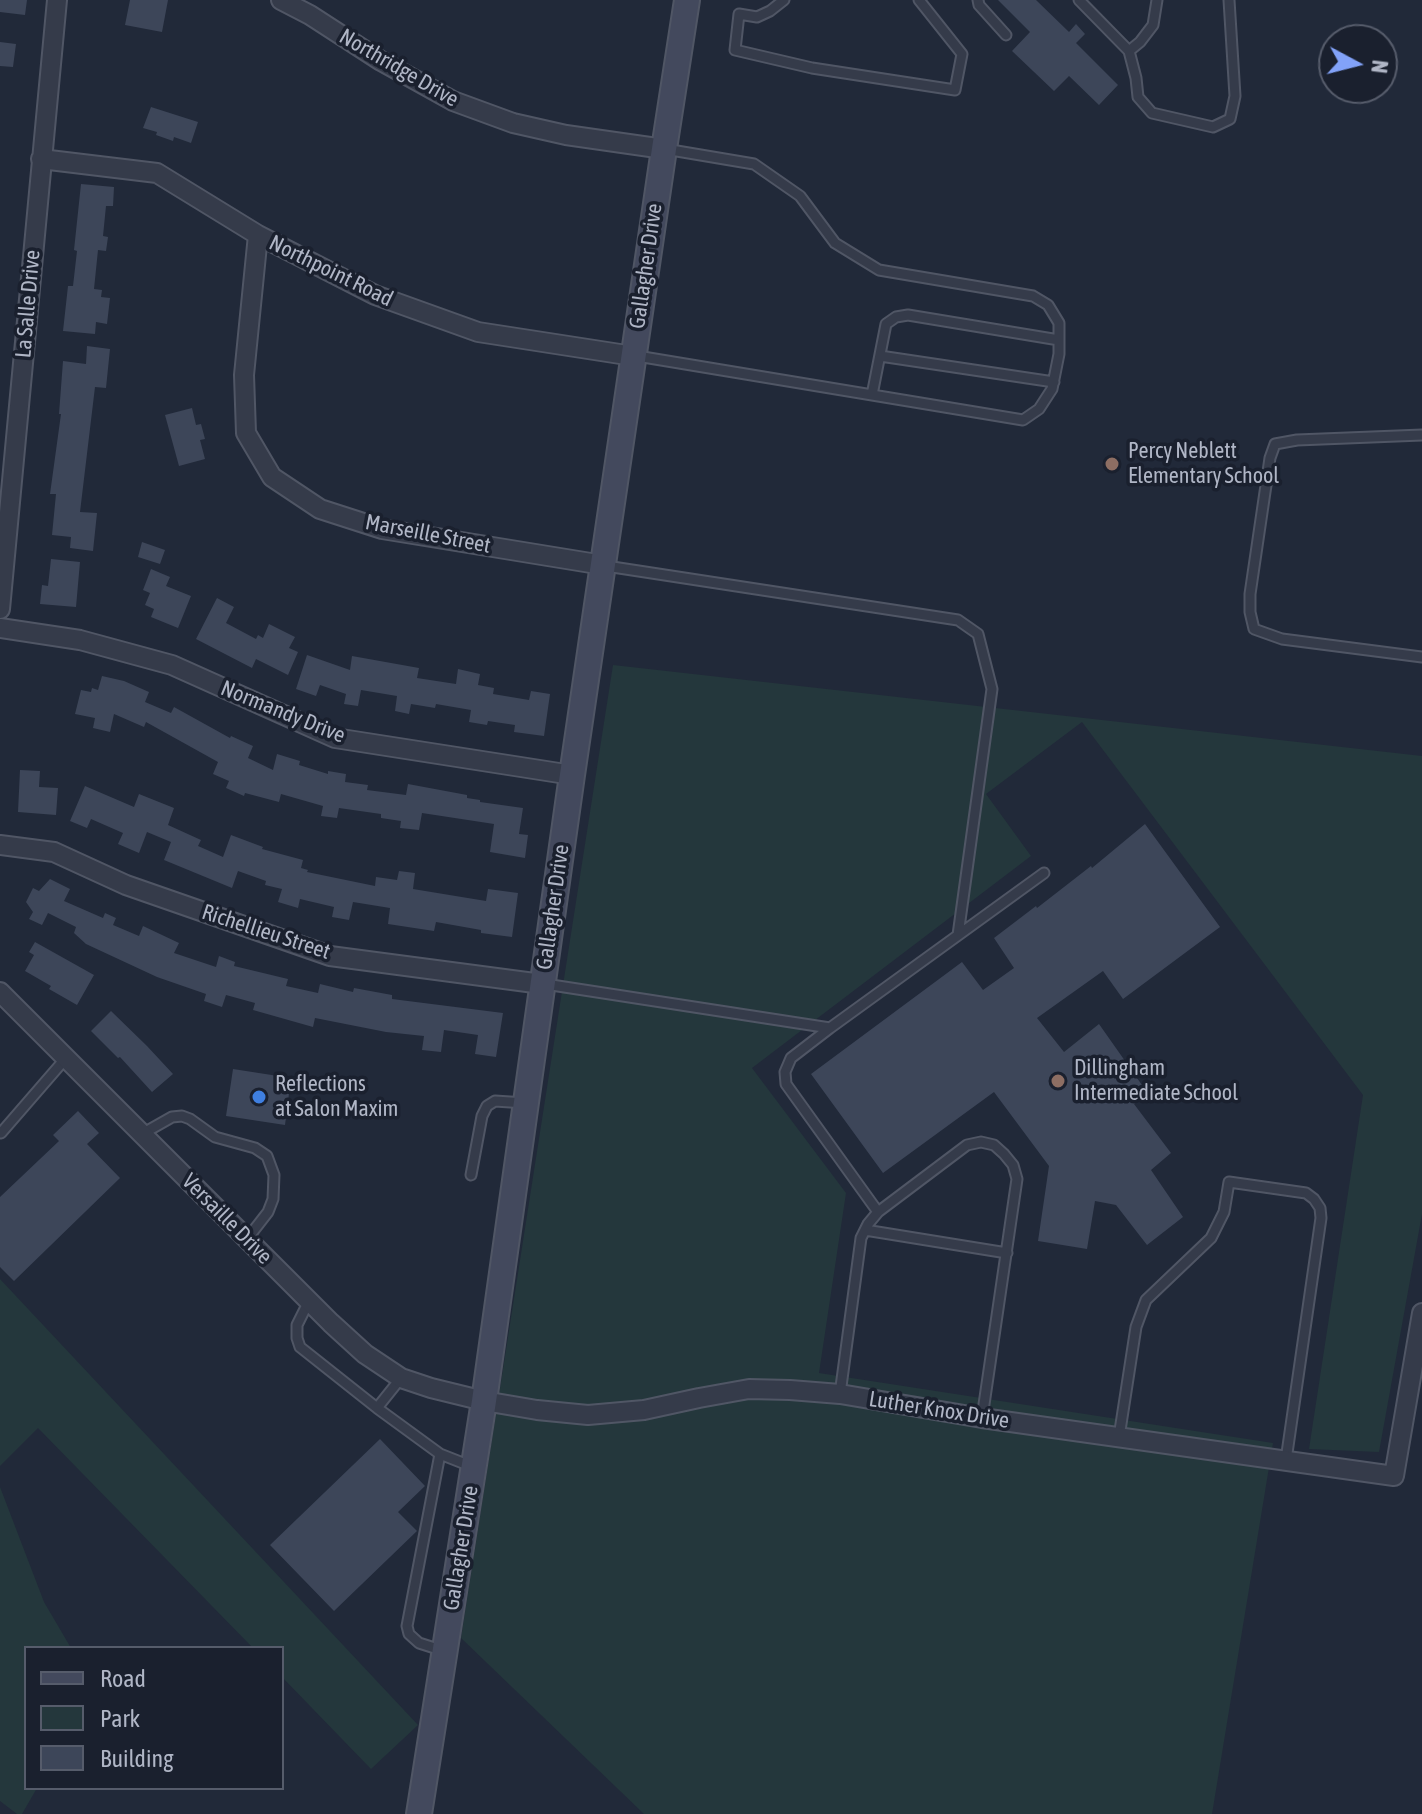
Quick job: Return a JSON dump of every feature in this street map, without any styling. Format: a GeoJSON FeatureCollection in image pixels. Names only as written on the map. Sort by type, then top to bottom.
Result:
{"type":"FeatureCollection","features":[{"type":"Feature","properties":{"kind":"street","name":"La Salle Drive"},"geometry":{"type":"LineString","coordinates":[[0,609],[57,0]]}},
{"type":"Feature","properties":{"kind":"street","name":"Northridge Drive"},"geometry":{"type":"LineString","coordinates":[[281,0],[453,101],[513,123],[566,135],[664,149]]}},
{"type":"Feature","properties":{"kind":"street","name":"Gallagher Drive"},"geometry":{"type":"LineString","coordinates":[[419,1814],[484,1401],[572,775],[687,0]]}},
{"type":"Feature","properties":{"kind":"street","name":"Northpoint Road"},"geometry":{"type":"LineString","coordinates":[[41,159],[157,173],[258,235],[375,295],[478,332],[633,356]]}},
{"type":"Feature","properties":{"kind":"street","name":"Marseille Street"},"geometry":{"type":"LineString","coordinates":[[258,235],[244,375],[246,433],[272,477],[320,509],[382,529],[603,565]]}},
{"type":"Feature","properties":{"kind":"street","name":"Normandy Drive"},"geometry":{"type":"LineString","coordinates":[[0,628],[80,640],[172,665],[335,738],[572,775]]}},
{"type":"Feature","properties":{"kind":"street","name":"Richellieu Street"},"geometry":{"type":"LineString","coordinates":[[0,845],[54,852],[126,885],[330,956],[542,984]]}},
{"type":"Feature","properties":{"kind":"street","name":"Versaille Drive"},"geometry":{"type":"LineString","coordinates":[[0,992],[365,1354],[401,1378],[484,1401]]}},
{"type":"Feature","properties":{"kind":"street"},"geometry":{"type":"LineString","coordinates":[[1418,1360],[1422,1313]]}},
{"type":"Feature","properties":{"kind":"street","name":"Luther Knox Drive"},"geometry":{"type":"LineString","coordinates":[[484,1401],[588,1415],[644,1410],[749,1389],[840,1394],[982,1418],[1394,1476],[1418,1360]]}},
{"type":"Feature","properties":{"kind":"lane"},"geometry":{"type":"LineString","coordinates":[[741,0],[735,50],[812,68],[955,90],[962,54],[919,0]]}},
{"type":"Feature","properties":{"kind":"lane"},"geometry":{"type":"LineString","coordinates":[[739,14],[757,17],[784,0]]}},
{"type":"Feature","properties":{"kind":"lane"},"geometry":{"type":"LineString","coordinates":[[978,0],[1006,35]]}},
{"type":"Feature","properties":{"kind":"lane"},"geometry":{"type":"LineString","coordinates":[[1079,0],[1129,51],[1138,97],[1152,113],[1213,127],[1230,119],[1235,96],[1229,0]]}},
{"type":"Feature","properties":{"kind":"lane"},"geometry":{"type":"LineString","coordinates":[[1129,51],[1153,25],[1157,0]]}},
{"type":"Feature","properties":{"kind":"lane"},"geometry":{"type":"LineString","coordinates":[[633,356],[1023,420],[1039,409],[1052,389],[1059,354],[1059,323],[1048,305],[1033,296],[879,270],[835,243],[800,196],[754,164],[664,149]]}},
{"type":"Feature","properties":{"kind":"lane"},"geometry":{"type":"LineString","coordinates":[[872,395],[886,324],[896,317],[908,315],[1059,340]]}},
{"type":"Feature","properties":{"kind":"lane"},"geometry":{"type":"LineString","coordinates":[[880,356],[1054,382]]}},
{"type":"Feature","properties":{"kind":"lane"},"geometry":{"type":"LineString","coordinates":[[1422,435],[1297,440],[1275,444],[1270,458],[1250,594],[1254,629],[1282,639],[1422,657]]}},
{"type":"Feature","properties":{"kind":"lane"},"geometry":{"type":"LineString","coordinates":[[603,565],[958,620],[978,634],[992,689],[958,935]]}},
{"type":"Feature","properties":{"kind":"lane"},"geometry":{"type":"LineString","coordinates":[[878,1212],[786,1084],[785,1072],[791,1058],[1044,873]]}},
{"type":"Feature","properties":{"kind":"lane"},"geometry":{"type":"LineString","coordinates":[[542,984],[830,1028]]}},
{"type":"Feature","properties":{"kind":"lane"},"geometry":{"type":"LineString","coordinates":[[1,1133],[66,1058]]}},
{"type":"Feature","properties":{"kind":"lane"},"geometry":{"type":"LineString","coordinates":[[471,1175],[482,1116],[487,1106],[495,1101],[525,1103]]}},
{"type":"Feature","properties":{"kind":"lane"},"geometry":{"type":"LineString","coordinates":[[142,1134],[172,1117],[182,1116],[215,1137],[255,1148],[267,1156],[274,1175],[273,1199],[268,1212],[247,1239]]}},
{"type":"Feature","properties":{"kind":"lane"},"geometry":{"type":"LineString","coordinates":[[840,1394],[861,1238],[865,1230],[878,1212],[967,1145],[981,1142],[994,1145],[1013,1165],[1017,1179],[982,1418]]}},
{"type":"Feature","properties":{"kind":"lane"},"geometry":{"type":"LineString","coordinates":[[1119,1437],[1136,1327],[1146,1300],[1211,1238],[1224,1212],[1229,1182],[1306,1193],[1320,1208],[1286,1460]]}},
{"type":"Feature","properties":{"kind":"lane"},"geometry":{"type":"LineString","coordinates":[[865,1230],[1007,1253]]}},
{"type":"Feature","properties":{"kind":"lane"},"geometry":{"type":"LineString","coordinates":[[309,1301],[297,1325],[300,1347],[440,1454],[473,1467]]}},
{"type":"Feature","properties":{"kind":"lane"},"geometry":{"type":"LineString","coordinates":[[377,1408],[401,1378]]}},
{"type":"Feature","properties":{"kind":"lane"},"geometry":{"type":"LineString","coordinates":[[440,1454],[407,1626],[409,1634],[419,1643],[444,1651]]}},
{"type":"Feature","properties":{"kind":"green space"},"geometry":{"type":"Polygon","coordinates":[[[613,665],[1422,756],[1422,1214],[1379,1452],[1309,1449],[1363,1095],[1082,722],[986,794],[1031,856],[752,1068],[846,1193],[819,1373],[1273,1443],[1212,1814],[644,1814],[461,1638],[613,665]]]}},
{"type":"Feature","properties":{"kind":"green space"},"geometry":{"type":"Polygon","coordinates":[[[0,1279],[418,1725],[371,1769],[284,1679],[284,1646],[251,1646],[38,1428],[0,1466],[0,1279]]]}},
{"type":"Feature","properties":{"kind":"green space"},"geometry":{"type":"Polygon","coordinates":[[[0,1487],[44,1602],[70,1646],[24,1646],[24,1790],[36,1790],[22,1814],[17,1814],[0,1801],[0,1487]]]}},
{"type":"Feature","properties":{"kind":"building"},"geometry":{"type":"Polygon","coordinates":[[[0,0],[27,0],[25,15],[0,12],[0,0]]]}},
{"type":"Feature","properties":{"kind":"building"},"geometry":{"type":"Polygon","coordinates":[[[130,0],[168,0],[162,32],[125,25],[130,0]]]}},
{"type":"Feature","properties":{"kind":"building"},"geometry":{"type":"Polygon","coordinates":[[[998,0],[1036,0],[1069,32],[1076,24],[1085,34],[1076,43],[1118,85],[1099,105],[1069,76],[1054,91],[1012,51],[1030,32],[998,0]]]}},
{"type":"Feature","properties":{"kind":"building"},"geometry":{"type":"Polygon","coordinates":[[[0,42],[16,44],[13,67],[0,66],[0,42]]]}},
{"type":"Feature","properties":{"kind":"building"},"geometry":{"type":"Polygon","coordinates":[[[151,107],[198,122],[191,143],[174,137],[173,141],[143,128],[151,107]]]}},
{"type":"Feature","properties":{"kind":"building"},"geometry":{"type":"Polygon","coordinates":[[[81,184],[114,187],[113,206],[106,206],[103,236],[108,237],[106,251],[98,250],[94,289],[102,290],[101,297],[110,298],[107,324],[96,322],[95,334],[63,331],[68,286],[73,286],[81,184]]]}},
{"type":"Feature","properties":{"kind":"building"},"geometry":{"type":"Polygon","coordinates":[[[87,346],[110,349],[106,388],[95,387],[80,512],[97,513],[93,551],[70,548],[71,537],[52,535],[56,494],[50,494],[61,414],[63,361],[86,364],[87,346]]]}},
{"type":"Feature","properties":{"kind":"building"},"geometry":{"type":"Polygon","coordinates":[[[192,408],[196,425],[201,424],[205,439],[200,440],[205,459],[179,466],[165,415],[192,408]]]}},
{"type":"Feature","properties":{"kind":"building"},"geometry":{"type":"Polygon","coordinates":[[[142,542],[165,550],[160,564],[138,557],[142,542]]]}},
{"type":"Feature","properties":{"kind":"building"},"geometry":{"type":"Polygon","coordinates":[[[51,559],[80,562],[76,607],[40,604],[42,585],[48,586],[51,559]]]}},
{"type":"Feature","properties":{"kind":"building"},"geometry":{"type":"Polygon","coordinates":[[[151,569],[170,577],[166,586],[191,596],[178,628],[151,617],[154,609],[145,605],[150,593],[143,590],[151,569]]]}},
{"type":"Feature","properties":{"kind":"building"},"geometry":{"type":"Polygon","coordinates":[[[217,598],[234,607],[226,623],[256,639],[258,635],[263,638],[269,624],[295,637],[289,648],[298,652],[288,675],[256,659],[252,668],[196,639],[217,598]]]}},
{"type":"Feature","properties":{"kind":"building"},"geometry":{"type":"Polygon","coordinates":[[[307,655],[350,670],[352,656],[419,668],[417,678],[456,684],[458,669],[480,674],[478,685],[494,688],[493,694],[529,700],[531,691],[550,694],[544,736],[514,732],[515,725],[469,722],[471,710],[436,704],[435,708],[411,704],[409,714],[395,711],[397,696],[361,690],[358,706],[344,704],[346,694],[320,685],[316,696],[296,689],[307,655]]]}},
{"type":"Feature","properties":{"kind":"building"},"geometry":{"type":"Polygon","coordinates":[[[102,676],[149,692],[145,702],[171,713],[174,707],[230,738],[253,746],[248,758],[273,770],[277,754],[328,774],[328,771],[346,774],[345,782],[368,785],[367,790],[406,795],[408,784],[467,795],[467,798],[480,802],[523,808],[519,834],[528,835],[525,858],[490,852],[494,824],[422,813],[419,830],[400,828],[401,821],[381,818],[381,814],[339,808],[337,818],[321,816],[323,806],[281,794],[279,802],[245,793],[244,796],[226,788],[229,781],[213,774],[218,762],[146,722],[144,727],[114,714],[110,732],[93,728],[95,718],[75,714],[81,690],[98,690],[102,676]]]}},
{"type":"Feature","properties":{"kind":"building"},"geometry":{"type":"Polygon","coordinates":[[[20,770],[40,771],[39,787],[58,788],[56,815],[18,812],[20,770]]]}},
{"type":"Feature","properties":{"kind":"building"},"geometry":{"type":"Polygon","coordinates":[[[85,786],[134,807],[139,794],[174,808],[168,825],[201,840],[198,846],[223,857],[231,835],[262,849],[303,860],[301,868],[307,872],[375,886],[376,877],[397,880],[399,871],[415,873],[413,889],[486,901],[488,889],[518,893],[512,937],[436,922],[434,931],[388,924],[390,908],[353,902],[349,920],[332,917],[334,907],[300,899],[298,908],[278,902],[282,889],[265,885],[266,881],[238,871],[232,888],[164,860],[171,842],[147,832],[139,853],[118,844],[123,833],[91,819],[87,828],[70,821],[85,786]]]}},
{"type":"Feature","properties":{"kind":"building"},"geometry":{"type":"Polygon","coordinates":[[[1145,824],[1220,927],[1123,999],[1103,971],[1037,1018],[1064,1052],[1099,1024],[1149,1095],[1134,1104],[1171,1153],[1151,1170],[1183,1217],[1147,1245],[1116,1205],[1095,1201],[1087,1249],[1038,1241],[1049,1166],[994,1092],[883,1173],[811,1074],[962,962],[983,990],[1014,968],[994,938],[1092,868],[1145,824]]]}},
{"type":"Feature","properties":{"kind":"building"},"geometry":{"type":"Polygon","coordinates":[[[50,879],[70,889],[64,901],[103,918],[105,913],[116,918],[113,925],[139,936],[143,926],[179,943],[174,953],[216,967],[219,956],[235,962],[234,966],[288,979],[286,986],[318,993],[320,984],[353,992],[354,988],[392,995],[392,999],[503,1013],[496,1057],[475,1054],[478,1035],[444,1030],[441,1052],[422,1050],[424,1036],[315,1018],[313,1027],[253,1010],[255,1003],[226,995],[222,1007],[204,1001],[206,994],[157,977],[86,944],[74,933],[76,927],[48,913],[42,925],[29,919],[33,912],[26,902],[33,888],[39,891],[50,879]]]}},
{"type":"Feature","properties":{"kind":"building"},"geometry":{"type":"Polygon","coordinates":[[[35,942],[94,975],[77,1005],[25,971],[34,955],[29,952],[35,942]]]}},
{"type":"Feature","properties":{"kind":"building"},"geometry":{"type":"Polygon","coordinates":[[[111,1011],[173,1074],[152,1092],[91,1031],[111,1011]]]}},
{"type":"Feature","properties":{"kind":"building","name":"Reflections at Salon Maxim"},"geometry":{"type":"Polygon","coordinates":[[[233,1069],[291,1078],[285,1125],[226,1116],[233,1069]]]}},
{"type":"Feature","properties":{"kind":"building"},"geometry":{"type":"Polygon","coordinates":[[[78,1111],[99,1133],[87,1144],[120,1178],[14,1281],[0,1267],[0,1197],[59,1141],[53,1135],[78,1111]]]}},
{"type":"Feature","properties":{"kind":"building"},"geometry":{"type":"Polygon","coordinates":[[[380,1439],[425,1486],[398,1512],[417,1531],[334,1611],[270,1545],[380,1439]]]}},
{"type":"Feature","properties":{"kind":"place","name":"Percy Neblett Elementary School"},"geometry":{"type":"Point","coordinates":[1112,464]}},
{"type":"Feature","properties":{"kind":"place","name":"Dillingham Intermediate School"},"geometry":{"type":"Point","coordinates":[1058,1081]}},
{"type":"Feature","properties":{"kind":"place","name":"Reflections at Salon Maxim"},"geometry":{"type":"Point","coordinates":[259,1097]}}]}
